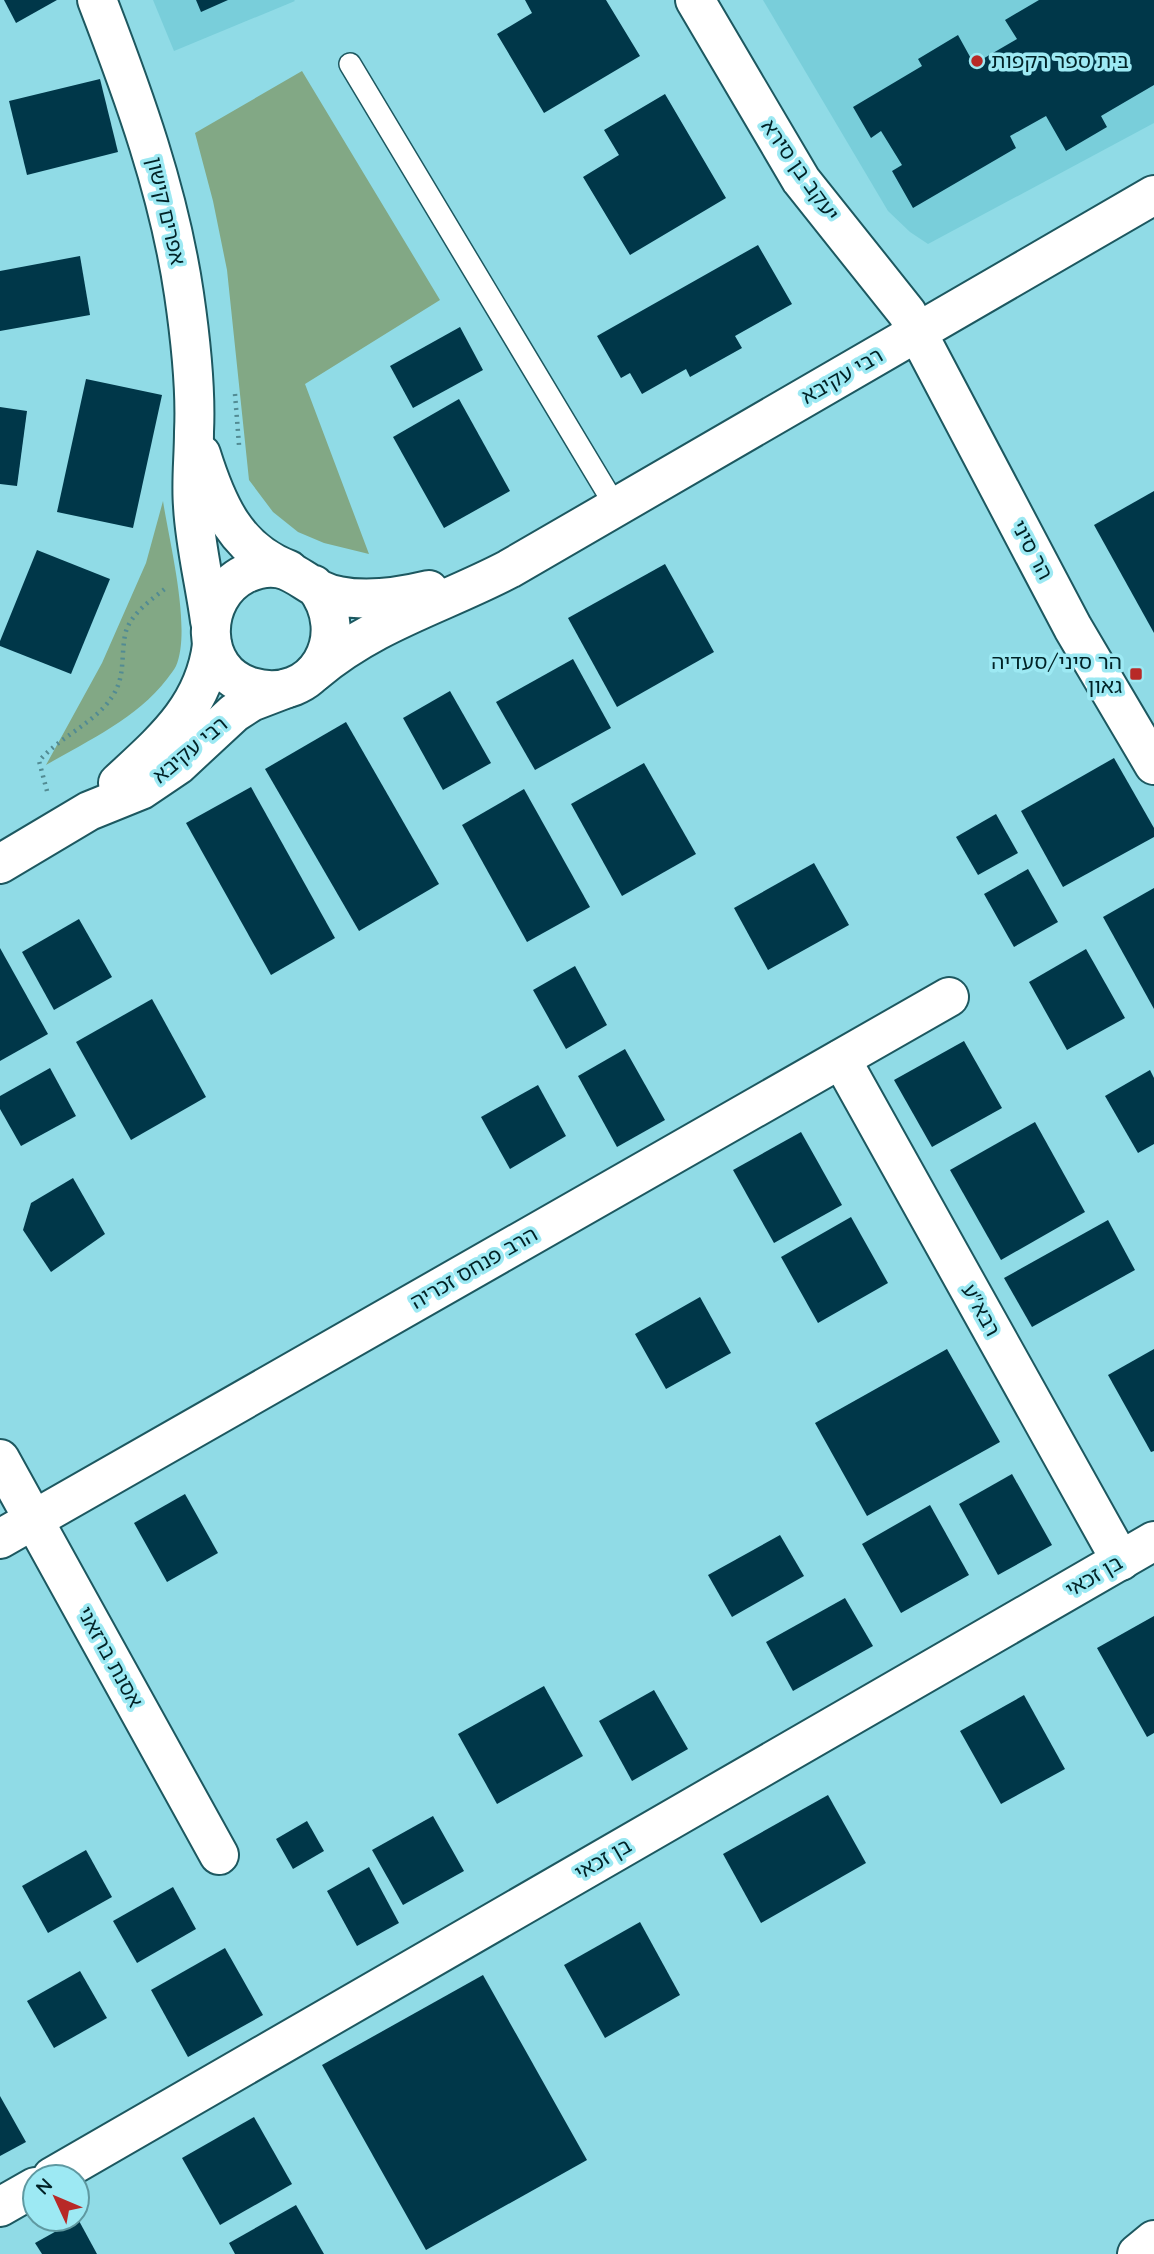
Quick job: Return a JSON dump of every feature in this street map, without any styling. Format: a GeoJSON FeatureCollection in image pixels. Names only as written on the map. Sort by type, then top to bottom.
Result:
{"type":"FeatureCollection","features":[{"type":"Feature","properties":{"kind":"street","name":"אפרים קישון"},"geometry":{"type":"LineString","coordinates":[[97,0],[140,116],[171,222],[184,297],[194,430],[192,492],[211,633]]}},
{"type":"Feature","properties":{"kind":"street","name":"יעקב בן סירא"},"geometry":{"type":"LineString","coordinates":[[695,0],[801,180],[899,301],[917,332]]}},
{"type":"Feature","properties":{"kind":"street","name":"רבי עקיבא"},"geometry":{"type":"LineString","coordinates":[[0,864],[75,819],[141,790],[178,765],[251,702],[303,679],[337,653],[376,629],[486,581],[531,556],[1154,195]]}},
{"type":"Feature","properties":{"kind":"street","name":"הר סיני"},"geometry":{"type":"LineString","coordinates":[[917,332],[1073,628],[1154,765]]}},
{"type":"Feature","properties":{"kind":"street","name":"אפרים קישון"},"geometry":{"type":"LineString","coordinates":[[194,430],[210,480],[234,528],[257,554],[301,578]]}},
{"type":"Feature","properties":{"kind":"street","name":"רבי עקיבא"},"geometry":{"type":"LineString","coordinates":[[301,578],[336,596],[378,598],[449,585],[531,556]]}},
{"type":"Feature","properties":{"kind":"street"},"geometry":{"type":"LineString","coordinates":[[261,569],[301,578],[325,601],[332,628],[329,647],[303,679],[272,690],[244,685],[222,666],[211,633],[221,595],[234,580],[261,569]]}},
{"type":"Feature","properties":{"kind":"street","name":"רבי עקיבא"},"geometry":{"type":"LineString","coordinates":[[75,819],[180,722],[201,688],[209,669],[211,633]]}},
{"type":"Feature","properties":{"kind":"street","name":"הרב פנחס זכריה"},"geometry":{"type":"LineString","coordinates":[[0,1539],[948,997]]}},
{"type":"Feature","properties":{"kind":"street","name":"רבא\"ע"},"geometry":{"type":"LineString","coordinates":[[841,1059],[1121,1561]]}},
{"type":"Feature","properties":{"kind":"street","name":"אסנת ברזאני"},"geometry":{"type":"LineString","coordinates":[[0,1458],[219,1855]]}},
{"type":"Feature","properties":{"kind":"street","name":"בן זכאי"},"geometry":{"type":"LineString","coordinates":[[76,2163],[1154,1542]]}},
{"type":"Feature","properties":{"kind":"street"},"geometry":{"type":"LineString","coordinates":[[0,2207],[21,2195]]}},
{"type":"Feature","properties":{"kind":"street"},"geometry":{"type":"LineString","coordinates":[[1137,2254],[1154,2240]]}},
{"type":"Feature","properties":{"kind":"lane"},"geometry":{"type":"LineString","coordinates":[[350,64],[616,507]]}},
{"type":"Feature","properties":{"kind":"path"},"geometry":{"type":"LineString","coordinates":[[75,819],[43,780],[39,761],[51,747],[105,705],[121,680],[125,660],[125,633],[140,609],[168,586],[202,572]]}},
{"type":"Feature","properties":{"kind":"shaded area"},"geometry":{"type":"Polygon","coordinates":[[[153,0],[294,0],[295,1],[174,51],[153,0]]]}},
{"type":"Feature","properties":{"kind":"shaded area","name":"בית ספר רקפות"},"geometry":{"type":"Polygon","coordinates":[[[763,0],[1154,0],[1154,123],[928,244],[910,232],[888,211],[763,0]]]}},
{"type":"Feature","properties":{"kind":"green space"},"geometry":{"type":"Polygon","coordinates":[[[302,71],[440,300],[305,384],[369,554],[324,543],[298,532],[273,512],[249,480],[227,270],[195,133],[302,71]]]}},
{"type":"Feature","properties":{"kind":"green space"},"geometry":{"type":"Polygon","coordinates":[[[163,501],[174,561],[182,630],[176,666],[141,706],[46,765],[102,663],[146,563],[163,501]]]}},
{"type":"Feature","properties":{"kind":"building"},"geometry":{"type":"Polygon","coordinates":[[[4,0],[57,0],[16,23],[4,0]]]}},
{"type":"Feature","properties":{"kind":"building"},"geometry":{"type":"Polygon","coordinates":[[[196,0],[228,0],[201,12],[196,0]]]}},
{"type":"Feature","properties":{"kind":"building"},"geometry":{"type":"Polygon","coordinates":[[[525,0],[606,0],[640,56],[544,113],[497,34],[532,13],[525,0]]]}},
{"type":"Feature","properties":{"kind":"building"},"geometry":{"type":"Polygon","coordinates":[[[1039,0],[1154,0],[1154,85],[1101,116],[1107,127],[1066,151],[1046,116],[1010,136],[1016,148],[913,208],[892,171],[902,165],[881,131],[871,138],[853,107],[922,66],[918,59],[958,35],[974,64],[1017,39],[1005,20],[1039,0]]]}},
{"type":"Feature","properties":{"kind":"building"},"geometry":{"type":"Polygon","coordinates":[[[100,79],[118,152],[27,175],[9,101],[100,79]]]}},
{"type":"Feature","properties":{"kind":"building"},"geometry":{"type":"Polygon","coordinates":[[[665,94],[726,198],[630,255],[583,177],[619,155],[604,130],[665,94]]]}},
{"type":"Feature","properties":{"kind":"building"},"geometry":{"type":"Polygon","coordinates":[[[758,245],[792,304],[735,336],[742,348],[690,377],[686,369],[642,394],[630,373],[621,378],[597,336],[758,245]]]}},
{"type":"Feature","properties":{"kind":"building"},"geometry":{"type":"Polygon","coordinates":[[[80,256],[90,315],[0,331],[0,271],[80,256]]]}},
{"type":"Feature","properties":{"kind":"building"},"geometry":{"type":"Polygon","coordinates":[[[460,327],[483,370],[413,408],[390,366],[460,327]]]}},
{"type":"Feature","properties":{"kind":"building"},"geometry":{"type":"Polygon","coordinates":[[[86,379],[162,395],[133,528],[57,512],[86,379]]]}},
{"type":"Feature","properties":{"kind":"building"},"geometry":{"type":"Polygon","coordinates":[[[459,399],[510,491],[444,528],[393,437],[459,399]]]}},
{"type":"Feature","properties":{"kind":"building"},"geometry":{"type":"Polygon","coordinates":[[[0,407],[27,411],[17,486],[0,484],[0,407]]]}},
{"type":"Feature","properties":{"kind":"building"},"geometry":{"type":"Polygon","coordinates":[[[1154,491],[1154,633],[1094,525],[1154,491]]]}},
{"type":"Feature","properties":{"kind":"building"},"geometry":{"type":"Polygon","coordinates":[[[37,550],[110,579],[71,674],[0,646],[37,550]]]}},
{"type":"Feature","properties":{"kind":"building"},"geometry":{"type":"Polygon","coordinates":[[[665,564],[714,652],[617,707],[568,618],[665,564]]]}},
{"type":"Feature","properties":{"kind":"building"},"geometry":{"type":"Polygon","coordinates":[[[573,659],[611,728],[535,770],[496,702],[573,659]]]}},
{"type":"Feature","properties":{"kind":"building"},"geometry":{"type":"Polygon","coordinates":[[[450,691],[491,763],[443,790],[403,718],[450,691]]]}},
{"type":"Feature","properties":{"kind":"building"},"geometry":{"type":"Polygon","coordinates":[[[346,722],[439,884],[359,931],[265,769],[346,722]]]}},
{"type":"Feature","properties":{"kind":"building"},"geometry":{"type":"Polygon","coordinates":[[[1114,758],[1154,828],[1154,837],[1063,887],[1021,811],[1114,758]]]}},
{"type":"Feature","properties":{"kind":"building"},"geometry":{"type":"Polygon","coordinates":[[[644,763],[696,854],[622,896],[571,804],[644,763]]]}},
{"type":"Feature","properties":{"kind":"building"},"geometry":{"type":"Polygon","coordinates":[[[251,787],[335,938],[271,975],[186,823],[251,787]]]}},
{"type":"Feature","properties":{"kind":"building"},"geometry":{"type":"Polygon","coordinates":[[[524,789],[590,907],[527,942],[462,825],[524,789]]]}},
{"type":"Feature","properties":{"kind":"building"},"geometry":{"type":"Polygon","coordinates":[[[996,814],[1018,853],[978,875],[956,837],[996,814]]]}},
{"type":"Feature","properties":{"kind":"building"},"geometry":{"type":"Polygon","coordinates":[[[814,863],[849,925],[768,970],[734,908],[814,863]]]}},
{"type":"Feature","properties":{"kind":"building"},"geometry":{"type":"Polygon","coordinates":[[[1028,869],[1058,922],[1014,947],[984,894],[1028,869]]]}},
{"type":"Feature","properties":{"kind":"building"},"geometry":{"type":"Polygon","coordinates":[[[1154,888],[1154,1009],[1103,917],[1154,888]]]}},
{"type":"Feature","properties":{"kind":"building"},"geometry":{"type":"Polygon","coordinates":[[[79,919],[112,977],[54,1010],[22,952],[79,919]]]}},
{"type":"Feature","properties":{"kind":"building"},"geometry":{"type":"Polygon","coordinates":[[[0,948],[48,1034],[0,1061],[0,948]]]}},
{"type":"Feature","properties":{"kind":"building"},"geometry":{"type":"Polygon","coordinates":[[[1086,949],[1125,1018],[1067,1050],[1029,982],[1086,949]]]}},
{"type":"Feature","properties":{"kind":"building"},"geometry":{"type":"Polygon","coordinates":[[[575,966],[607,1025],[566,1049],[533,990],[575,966]]]}},
{"type":"Feature","properties":{"kind":"building"},"geometry":{"type":"Polygon","coordinates":[[[152,999],[206,1097],[131,1140],[76,1042],[152,999]]]}},
{"type":"Feature","properties":{"kind":"building"},"geometry":{"type":"Polygon","coordinates":[[[964,1041],[1002,1108],[932,1147],[894,1080],[964,1041]]]}},
{"type":"Feature","properties":{"kind":"building"},"geometry":{"type":"Polygon","coordinates":[[[625,1049],[665,1120],[617,1147],[578,1076],[625,1049]]]}},
{"type":"Feature","properties":{"kind":"building"},"geometry":{"type":"Polygon","coordinates":[[[50,1068],[76,1116],[21,1146],[0,1109],[0,1096],[50,1068]]]}},
{"type":"Feature","properties":{"kind":"building"},"geometry":{"type":"Polygon","coordinates":[[[1150,1070],[1154,1078],[1154,1144],[1138,1153],[1105,1096],[1150,1070]]]}},
{"type":"Feature","properties":{"kind":"building"},"geometry":{"type":"Polygon","coordinates":[[[538,1085],[566,1136],[510,1169],[481,1117],[538,1085]]]}},
{"type":"Feature","properties":{"kind":"building"},"geometry":{"type":"Polygon","coordinates":[[[1035,1122],[1085,1212],[1001,1260],[950,1170],[1035,1122]]]}},
{"type":"Feature","properties":{"kind":"building"},"geometry":{"type":"Polygon","coordinates":[[[801,1132],[842,1205],[774,1243],[733,1170],[801,1132]]]}},
{"type":"Feature","properties":{"kind":"building"},"geometry":{"type":"Polygon","coordinates":[[[73,1178],[105,1234],[51,1272],[23,1230],[31,1203],[73,1178]]]}},
{"type":"Feature","properties":{"kind":"building"},"geometry":{"type":"Polygon","coordinates":[[[851,1217],[888,1283],[818,1323],[781,1257],[851,1217]]]}},
{"type":"Feature","properties":{"kind":"building"},"geometry":{"type":"Polygon","coordinates":[[[1108,1220],[1135,1270],[1032,1327],[1004,1278],[1108,1220]]]}},
{"type":"Feature","properties":{"kind":"building"},"geometry":{"type":"Polygon","coordinates":[[[700,1297],[731,1353],[666,1389],[635,1334],[700,1297]]]}},
{"type":"Feature","properties":{"kind":"building"},"geometry":{"type":"Polygon","coordinates":[[[947,1349],[1000,1442],[867,1516],[815,1423],[947,1349]]]}},
{"type":"Feature","properties":{"kind":"building"},"geometry":{"type":"Polygon","coordinates":[[[1154,1349],[1154,1451],[1151,1452],[1108,1375],[1154,1349]]]}},
{"type":"Feature","properties":{"kind":"building"},"geometry":{"type":"Polygon","coordinates":[[[1012,1474],[1052,1545],[998,1575],[959,1504],[1012,1474]]]}},
{"type":"Feature","properties":{"kind":"building"},"geometry":{"type":"Polygon","coordinates":[[[185,1494],[218,1553],[167,1582],[134,1523],[185,1494]]]}},
{"type":"Feature","properties":{"kind":"building"},"geometry":{"type":"Polygon","coordinates":[[[930,1505],[969,1575],[901,1613],[862,1544],[930,1505]]]}},
{"type":"Feature","properties":{"kind":"building"},"geometry":{"type":"Polygon","coordinates":[[[780,1535],[804,1576],[732,1617],[708,1575],[780,1535]]]}},
{"type":"Feature","properties":{"kind":"building"},"geometry":{"type":"Polygon","coordinates":[[[845,1598],[873,1646],[793,1691],[766,1642],[845,1598]]]}},
{"type":"Feature","properties":{"kind":"building"},"geometry":{"type":"Polygon","coordinates":[[[1154,1616],[1154,1733],[1147,1737],[1097,1648],[1154,1616]]]}},
{"type":"Feature","properties":{"kind":"building"},"geometry":{"type":"Polygon","coordinates":[[[544,1686],[583,1756],[497,1804],[458,1734],[544,1686]]]}},
{"type":"Feature","properties":{"kind":"building"},"geometry":{"type":"Polygon","coordinates":[[[654,1690],[688,1749],[632,1781],[599,1721],[654,1690]]]}},
{"type":"Feature","properties":{"kind":"building"},"geometry":{"type":"Polygon","coordinates":[[[1024,1695],[1065,1769],[1001,1804],[960,1731],[1024,1695]]]}},
{"type":"Feature","properties":{"kind":"building"},"geometry":{"type":"Polygon","coordinates":[[[828,1795],[866,1863],[761,1923],[723,1854],[828,1795]]]}},
{"type":"Feature","properties":{"kind":"building"},"geometry":{"type":"Polygon","coordinates":[[[433,1816],[464,1871],[403,1905],[372,1850],[433,1816]]]}},
{"type":"Feature","properties":{"kind":"building"},"geometry":{"type":"Polygon","coordinates":[[[307,1821],[324,1851],[293,1869],[276,1839],[307,1821]]]}},
{"type":"Feature","properties":{"kind":"building"},"geometry":{"type":"Polygon","coordinates":[[[86,1850],[112,1897],[48,1933],[22,1886],[86,1850]]]}},
{"type":"Feature","properties":{"kind":"building"},"geometry":{"type":"Polygon","coordinates":[[[369,1867],[399,1923],[357,1946],[327,1891],[369,1867]]]}},
{"type":"Feature","properties":{"kind":"building"},"geometry":{"type":"Polygon","coordinates":[[[173,1887],[196,1929],[137,1963],[113,1921],[173,1887]]]}},
{"type":"Feature","properties":{"kind":"building"},"geometry":{"type":"Polygon","coordinates":[[[640,1922],[680,1995],[605,2038],[564,1965],[640,1922]]]}},
{"type":"Feature","properties":{"kind":"building"},"geometry":{"type":"Polygon","coordinates":[[[225,1948],[263,2015],[188,2057],[151,1990],[225,1948]]]}},
{"type":"Feature","properties":{"kind":"building"},"geometry":{"type":"Polygon","coordinates":[[[80,1971],[107,2018],[54,2048],[27,2001],[80,1971]]]}},
{"type":"Feature","properties":{"kind":"building"},"geometry":{"type":"Polygon","coordinates":[[[483,1975],[587,2160],[426,2250],[322,2065],[483,1975]]]}},
{"type":"Feature","properties":{"kind":"building"},"geometry":{"type":"Polygon","coordinates":[[[0,2096],[26,2142],[0,2156],[0,2096]]]}},
{"type":"Feature","properties":{"kind":"building"},"geometry":{"type":"Polygon","coordinates":[[[254,2117],[292,2184],[220,2225],[182,2158],[254,2117]]]}},
{"type":"Feature","properties":{"kind":"building"},"geometry":{"type":"Polygon","coordinates":[[[296,2205],[324,2254],[235,2254],[229,2243],[296,2205]]]}},
{"type":"Feature","properties":{"kind":"building"},"geometry":{"type":"Polygon","coordinates":[[[53,2233],[86,2233],[97,2254],[42,2254],[35,2243],[53,2233]]]}},
{"type":"Feature","properties":{"kind":"place","name":"בית ספר רקפות"},"geometry":{"type":"Point","coordinates":[977,61]}},
{"type":"Feature","properties":{"kind":"place","name":"הר סיני/סעדיה גאון"},"geometry":{"type":"Point","coordinates":[1136,674]}}]}
